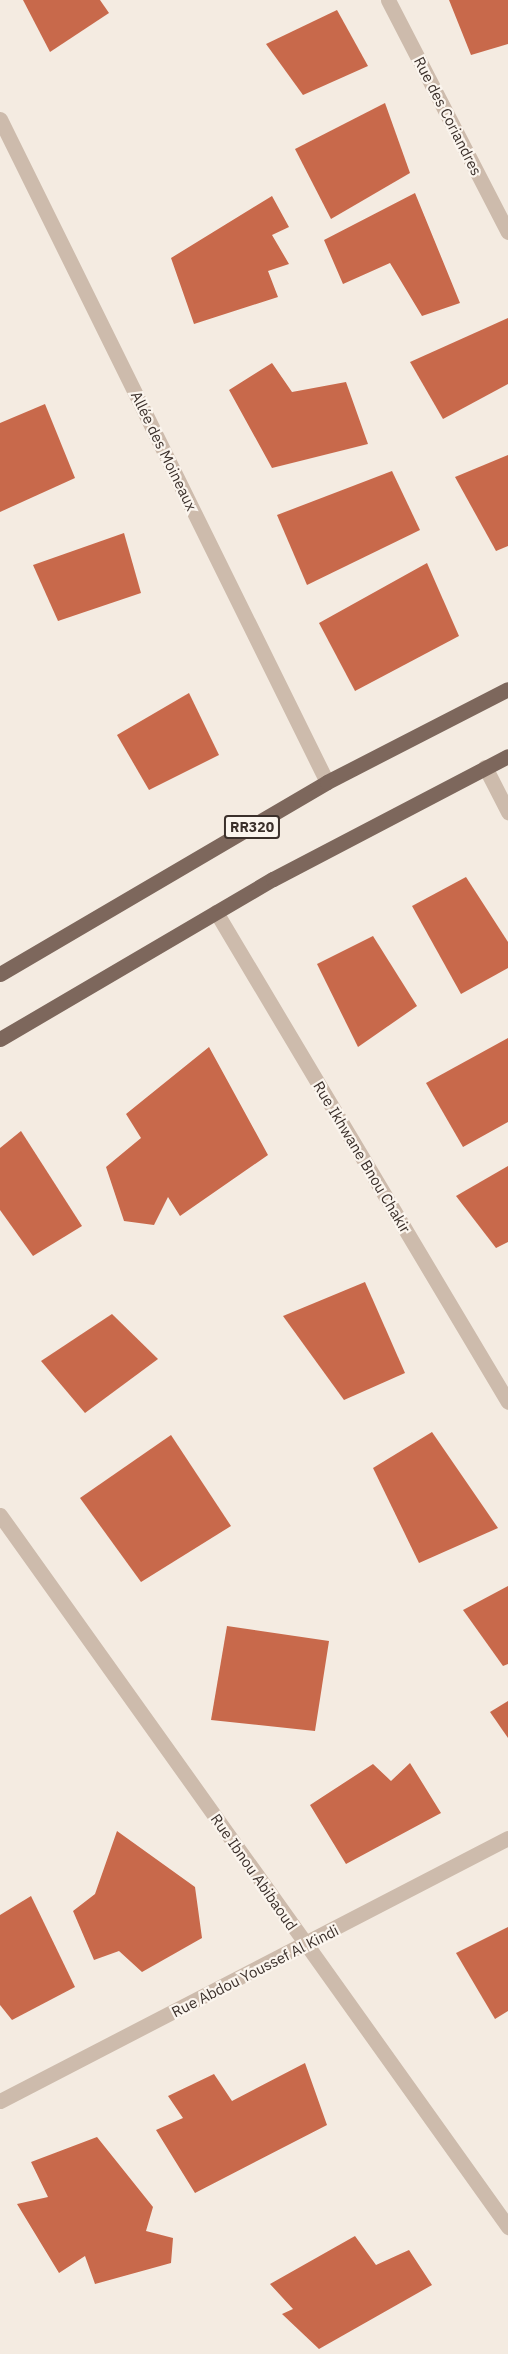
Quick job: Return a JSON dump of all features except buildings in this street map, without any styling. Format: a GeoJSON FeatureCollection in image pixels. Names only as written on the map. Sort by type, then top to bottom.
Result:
{"type":"FeatureCollection","features":[{"type":"Feature","properties":{"kind":"main road","name":"RR320"},"geometry":{"type":"LineString","coordinates":[[0,974],[327,782],[508,689]]}},
{"type":"Feature","properties":{"kind":"main road"},"geometry":{"type":"LineString","coordinates":[[0,1039],[216,912],[508,756]]}},
{"type":"Feature","properties":{"kind":"street","name":"Rue des Coriandres"},"geometry":{"type":"LineString","coordinates":[[388,0],[508,232]]}},
{"type":"Feature","properties":{"kind":"street","name":"Allée des Moineaux"},"geometry":{"type":"LineString","coordinates":[[0,119],[327,782]]}},
{"type":"Feature","properties":{"kind":"street"},"geometry":{"type":"LineString","coordinates":[[485,767],[508,812]]}},
{"type":"Feature","properties":{"kind":"street","name":"Rue Ikhwane Bnou Chakir"},"geometry":{"type":"LineString","coordinates":[[216,912],[508,1402]]}},
{"type":"Feature","properties":{"kind":"street","name":"Rue Ibnou Abibaoud"},"geometry":{"type":"LineString","coordinates":[[0,1515],[508,2227]]}},
{"type":"Feature","properties":{"kind":"street","name":"Rue Abdou Youssef Al Kindi"},"geometry":{"type":"LineString","coordinates":[[0,2101],[307,1946],[508,1838]]}}]}
